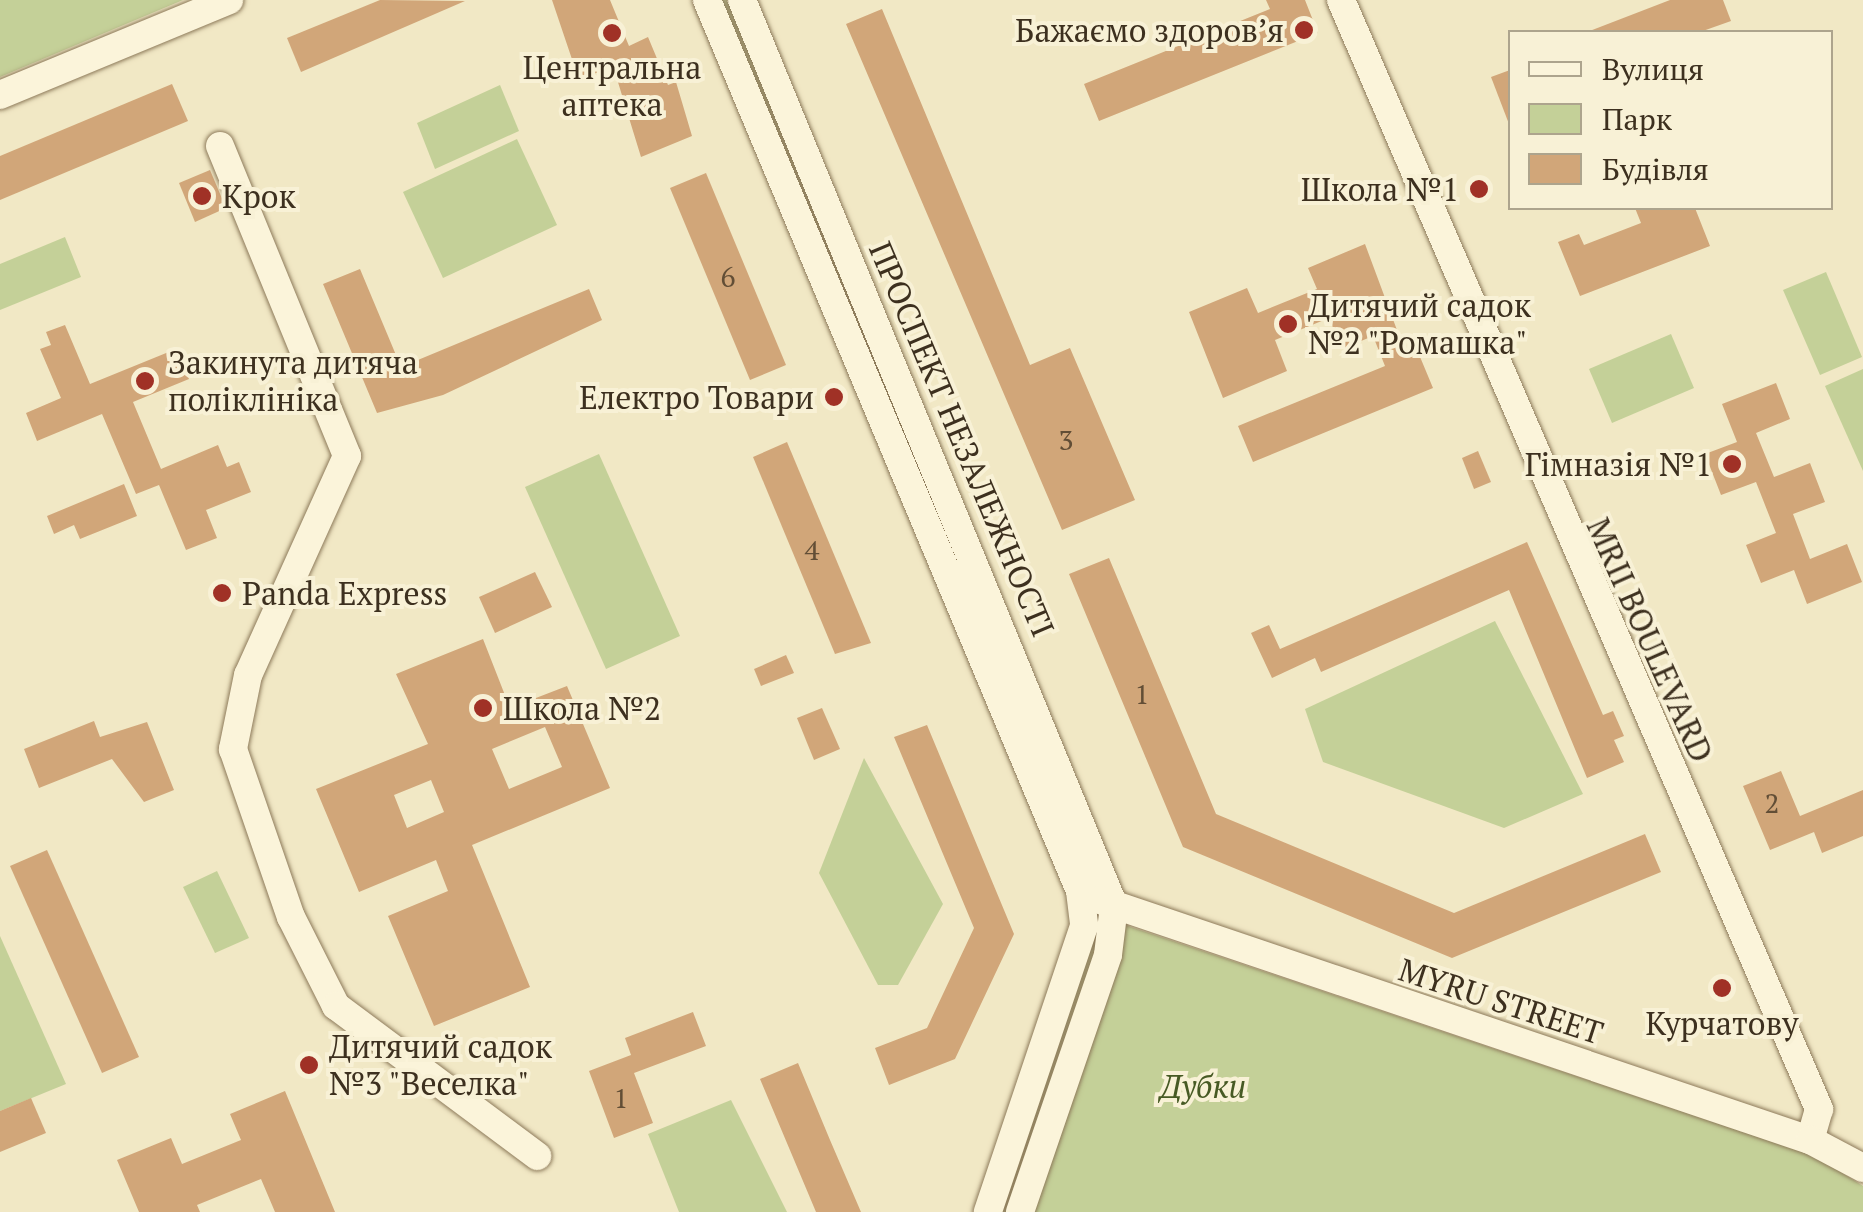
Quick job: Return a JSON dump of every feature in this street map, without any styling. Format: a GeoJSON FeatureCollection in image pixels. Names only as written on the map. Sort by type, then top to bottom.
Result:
{"type":"FeatureCollection","features":[{"type":"Feature","properties":{"kind":"street"},"geometry":{"type":"LineString","coordinates":[[0,95],[229,0]]}},
{"type":"Feature","properties":{"kind":"street","name":"ПРОСПЕКТ НЕЗАЛЕЖНОСТІ"},"geometry":{"type":"LineString","coordinates":[[708,0],[1080,891]]}},
{"type":"Feature","properties":{"kind":"street","name":"ПРОСПЕКТ НЕЗАЛЕЖНОСТІ"},"geometry":{"type":"LineString","coordinates":[[742,0],[1114,906]]}},
{"type":"Feature","properties":{"kind":"street","name":"MRII BOULEVARD"},"geometry":{"type":"LineString","coordinates":[[1342,0],[1819,1109],[1810,1140]]}},
{"type":"Feature","properties":{"kind":"street"},"geometry":{"type":"LineString","coordinates":[[220,146],[347,456],[248,675],[233,749],[291,917],[336,1006],[537,1156]]}},
{"type":"Feature","properties":{"kind":"street"},"geometry":{"type":"LineString","coordinates":[[988,1212],[1084,926],[1080,891]]}},
{"type":"Feature","properties":{"kind":"street","name":"MYRU STREET"},"geometry":{"type":"LineString","coordinates":[[1080,891],[1114,906],[1810,1140],[1863,1168]]}},
{"type":"Feature","properties":{"kind":"street"},"geometry":{"type":"LineString","coordinates":[[1020,1212],[1108,955],[1114,906]]}},
{"type":"Feature","properties":{"kind":"green space"},"geometry":{"type":"Polygon","coordinates":[[[0,0],[183,0],[0,77],[0,0]]]}},
{"type":"Feature","properties":{"kind":"green space"},"geometry":{"type":"Polygon","coordinates":[[[716,0],[727,0],[1081,846],[1072,850],[716,0]]]}},
{"type":"Feature","properties":{"kind":"green space"},"geometry":{"type":"Polygon","coordinates":[[[500,85],[519,131],[435,169],[417,123],[500,85]]]}},
{"type":"Feature","properties":{"kind":"green space"},"geometry":{"type":"Polygon","coordinates":[[[517,139],[557,225],[443,278],[403,192],[517,139]]]}},
{"type":"Feature","properties":{"kind":"green space"},"geometry":{"type":"Polygon","coordinates":[[[65,237],[81,277],[0,310],[0,264],[65,237]]]}},
{"type":"Feature","properties":{"kind":"green space"},"geometry":{"type":"Polygon","coordinates":[[[1826,272],[1862,357],[1820,375],[1783,290],[1826,272]]]}},
{"type":"Feature","properties":{"kind":"green space"},"geometry":{"type":"Polygon","coordinates":[[[1671,334],[1694,388],[1612,423],[1589,369],[1671,334]]]}},
{"type":"Feature","properties":{"kind":"green space"},"geometry":{"type":"Polygon","coordinates":[[[1863,369],[1863,471],[1825,386],[1863,369]]]}},
{"type":"Feature","properties":{"kind":"green space"},"geometry":{"type":"Polygon","coordinates":[[[599,454],[680,636],[606,669],[525,487],[599,454]]]}},
{"type":"Feature","properties":{"kind":"green space"},"geometry":{"type":"Polygon","coordinates":[[[1495,621],[1583,794],[1504,828],[1323,762],[1305,709],[1495,621]]]}},
{"type":"Feature","properties":{"kind":"green space"},"geometry":{"type":"Polygon","coordinates":[[[864,758],[943,904],[898,985],[878,985],[819,873],[864,758]]]}},
{"type":"Feature","properties":{"kind":"green space"},"geometry":{"type":"Polygon","coordinates":[[[217,871],[249,938],[215,953],[183,887],[217,871]]]}},
{"type":"Feature","properties":{"kind":"green space","name":"Дубки"},"geometry":{"type":"Polygon","coordinates":[[[1122,924],[1817,1157],[1863,1186],[1863,1212],[1024,1212],[1122,924]]]}},
{"type":"Feature","properties":{"kind":"green space"},"geometry":{"type":"Polygon","coordinates":[[[1095,928],[1104,931],[1010,1212],[999,1212],[1095,928]]]}},
{"type":"Feature","properties":{"kind":"green space"},"geometry":{"type":"Polygon","coordinates":[[[0,936],[66,1084],[0,1111],[0,936]]]}},
{"type":"Feature","properties":{"kind":"green space"},"geometry":{"type":"Polygon","coordinates":[[[731,1100],[787,1212],[679,1212],[648,1134],[731,1100]]]}},
{"type":"Feature","properties":{"kind":"building"},"geometry":{"type":"Polygon","coordinates":[[[380,0],[465,1],[301,72],[287,38],[380,0]]]}},
{"type":"Feature","properties":{"kind":"building"},"geometry":{"type":"Polygon","coordinates":[[[552,0],[610,0],[629,46],[648,37],[668,85],[676,82],[692,136],[641,157],[613,66],[579,80],[552,0]]]}},
{"type":"Feature","properties":{"kind":"building"},"geometry":{"type":"Polygon","coordinates":[[[1266,0],[1305,0],[1318,33],[1099,121],[1084,84],[1270,9],[1266,0]]]}},
{"type":"Feature","properties":{"kind":"building"},"geometry":{"type":"Polygon","coordinates":[[[1670,0],[1723,0],[1731,21],[1706,30],[1592,30],[1670,0]]]}},
{"type":"Feature","properties":{"kind":"building"},"geometry":{"type":"Polygon","coordinates":[[[882,9],[1030,365],[1070,348],[1135,500],[1062,530],[846,24],[882,9]]]}},
{"type":"Feature","properties":{"kind":"building"},"geometry":{"type":"Polygon","coordinates":[[[1508,71],[1508,121],[1491,77],[1508,71]]]}},
{"type":"Feature","properties":{"kind":"building"},"geometry":{"type":"Polygon","coordinates":[[[172,84],[188,121],[0,200],[0,156],[172,84]]]}},
{"type":"Feature","properties":{"kind":"building","name":"Крок"},"geometry":{"type":"Polygon","coordinates":[[[210,170],[226,208],[195,222],[179,183],[210,170]]]}},
{"type":"Feature","properties":{"kind":"building"},"geometry":{"type":"Polygon","coordinates":[[[706,173],[786,365],[750,380],[670,188],[706,173]]]}},
{"type":"Feature","properties":{"kind":"building"},"geometry":{"type":"Polygon","coordinates":[[[1636,210],[1696,210],[1710,246],[1580,296],[1558,242],[1579,234],[1584,245],[1641,223],[1636,210]]]}},
{"type":"Feature","properties":{"kind":"building"},"geometry":{"type":"Polygon","coordinates":[[[1365,244],[1407,357],[1418,352],[1433,388],[1253,462],[1238,426],[1385,366],[1373,336],[1342,349],[1329,318],[1275,340],[1287,371],[1223,398],[1189,312],[1247,288],[1258,313],[1317,289],[1308,268],[1365,244]]]}},
{"type":"Feature","properties":{"kind":"building"},"geometry":{"type":"Polygon","coordinates":[[[360,269],[401,367],[589,289],[602,320],[443,395],[377,413],[323,284],[360,269]]]}},
{"type":"Feature","properties":{"kind":"building"},"geometry":{"type":"Polygon","coordinates":[[[65,325],[90,384],[176,349],[189,379],[133,402],[161,469],[218,445],[227,467],[239,462],[251,492],[206,510],[217,538],[186,550],[159,485],[136,494],[102,414],[37,441],[26,413],[61,398],[40,349],[51,345],[46,332],[65,325]]]}},
{"type":"Feature","properties":{"kind":"building"},"geometry":{"type":"Polygon","coordinates":[[[1776,383],[1790,419],[1756,433],[1774,477],[1810,463],[1825,502],[1793,514],[1810,559],[1847,544],[1862,582],[1807,604],[1794,570],[1761,583],[1746,545],[1776,533],[1756,482],[1721,495],[1705,454],[1737,442],[1722,404],[1776,383]]]}},
{"type":"Feature","properties":{"kind":"building"},"geometry":{"type":"Polygon","coordinates":[[[787,442],[871,643],[835,654],[753,457],[787,442]]]}},
{"type":"Feature","properties":{"kind":"building"},"geometry":{"type":"Polygon","coordinates":[[[1478,451],[1491,482],[1474,489],[1462,458],[1478,451]]]}},
{"type":"Feature","properties":{"kind":"building"},"geometry":{"type":"Polygon","coordinates":[[[124,484],[137,516],[80,539],[74,525],[54,534],[47,516],[124,484]]]}},
{"type":"Feature","properties":{"kind":"building"},"geometry":{"type":"Polygon","coordinates":[[[1527,542],[1603,715],[1613,711],[1624,736],[1614,740],[1624,762],[1587,778],[1509,590],[1321,672],[1315,658],[1272,678],[1251,633],[1269,625],[1280,649],[1527,542]]]}},
{"type":"Feature","properties":{"kind":"building"},"geometry":{"type":"Polygon","coordinates":[[[1109,558],[1216,814],[1454,913],[1645,834],[1661,872],[1452,958],[1183,847],[1069,574],[1109,558]]]}},
{"type":"Feature","properties":{"kind":"building"},"geometry":{"type":"Polygon","coordinates":[[[535,572],[552,607],[495,633],[479,597],[535,572]]]}},
{"type":"Feature","properties":{"kind":"building"},"geometry":{"type":"Polygon","coordinates":[[[483,639],[510,708],[567,686],[610,788],[472,845],[530,987],[434,1026],[388,916],[448,891],[436,860],[359,892],[316,789],[428,744],[396,674],[483,639]],[[545,727],[492,749],[509,789],[562,767],[545,727]],[[431,780],[394,795],[407,828],[444,812],[431,780]]]}},
{"type":"Feature","properties":{"kind":"building"},"geometry":{"type":"Polygon","coordinates":[[[786,655],[794,673],[761,686],[754,669],[786,655]]]}},
{"type":"Feature","properties":{"kind":"building"},"geometry":{"type":"Polygon","coordinates":[[[822,708],[840,749],[814,760],[797,718],[822,708]]]}},
{"type":"Feature","properties":{"kind":"building"},"geometry":{"type":"Polygon","coordinates":[[[94,721],[100,737],[147,722],[174,790],[144,802],[112,759],[39,788],[24,749],[94,721]]]}},
{"type":"Feature","properties":{"kind":"building"},"geometry":{"type":"Polygon","coordinates":[[[927,725],[1014,934],[955,1059],[889,1085],[875,1048],[927,1028],[974,928],[894,737],[927,725]]]}},
{"type":"Feature","properties":{"kind":"building"},"geometry":{"type":"Polygon","coordinates":[[[1781,771],[1800,816],[1863,790],[1863,836],[1822,853],[1814,832],[1770,850],[1743,786],[1781,771]]]}},
{"type":"Feature","properties":{"kind":"building"},"geometry":{"type":"Polygon","coordinates":[[[47,850],[139,1057],[102,1073],[10,866],[47,850]]]}},
{"type":"Feature","properties":{"kind":"building"},"geometry":{"type":"Polygon","coordinates":[[[693,1012],[706,1046],[634,1073],[653,1123],[614,1138],[589,1071],[631,1055],[625,1038],[693,1012]]]}},
{"type":"Feature","properties":{"kind":"building"},"geometry":{"type":"Polygon","coordinates":[[[798,1063],[861,1212],[816,1212],[760,1079],[798,1063]]]}},
{"type":"Feature","properties":{"kind":"building"},"geometry":{"type":"Polygon","coordinates":[[[285,1091],[335,1212],[275,1212],[261,1179],[197,1205],[200,1212],[139,1212],[117,1160],[171,1138],[182,1164],[241,1140],[230,1114],[285,1091]]]}},
{"type":"Feature","properties":{"kind":"building"},"geometry":{"type":"Polygon","coordinates":[[[31,1098],[46,1133],[0,1152],[0,1111],[31,1098]]]}},
{"type":"Feature","properties":{"kind":"place","name":"Бажаємо здоровʼя"},"geometry":{"type":"Point","coordinates":[1304,30]}},
{"type":"Feature","properties":{"kind":"place","name":"Центральна аптека"},"geometry":{"type":"Point","coordinates":[612,33]}},
{"type":"Feature","properties":{"kind":"place","name":"Школа №1"},"geometry":{"type":"Point","coordinates":[1479,189]}},
{"type":"Feature","properties":{"kind":"place","name":"Крок"},"geometry":{"type":"Point","coordinates":[202,196]}},
{"type":"Feature","properties":{"kind":"place","name":"Дитячий садок №2 \"Ромашка\""},"geometry":{"type":"Point","coordinates":[1288,324]}},
{"type":"Feature","properties":{"kind":"place","name":"Закинута дитяча поліклініка"},"geometry":{"type":"Point","coordinates":[145,381]}},
{"type":"Feature","properties":{"kind":"place","name":"Електро Товари"},"geometry":{"type":"Point","coordinates":[834,397]}},
{"type":"Feature","properties":{"kind":"place","name":"Гімназія №1"},"geometry":{"type":"Point","coordinates":[1732,464]}},
{"type":"Feature","properties":{"kind":"place","name":"Panda Express"},"geometry":{"type":"Point","coordinates":[222,593]}},
{"type":"Feature","properties":{"kind":"place","name":"Школа №2"},"geometry":{"type":"Point","coordinates":[483,708]}},
{"type":"Feature","properties":{"kind":"place","name":"Курчатову"},"geometry":{"type":"Point","coordinates":[1722,988]}},
{"type":"Feature","properties":{"kind":"place","name":"Дитячий садок №3 \"Веселка\""},"geometry":{"type":"Point","coordinates":[309,1065]}}]}
